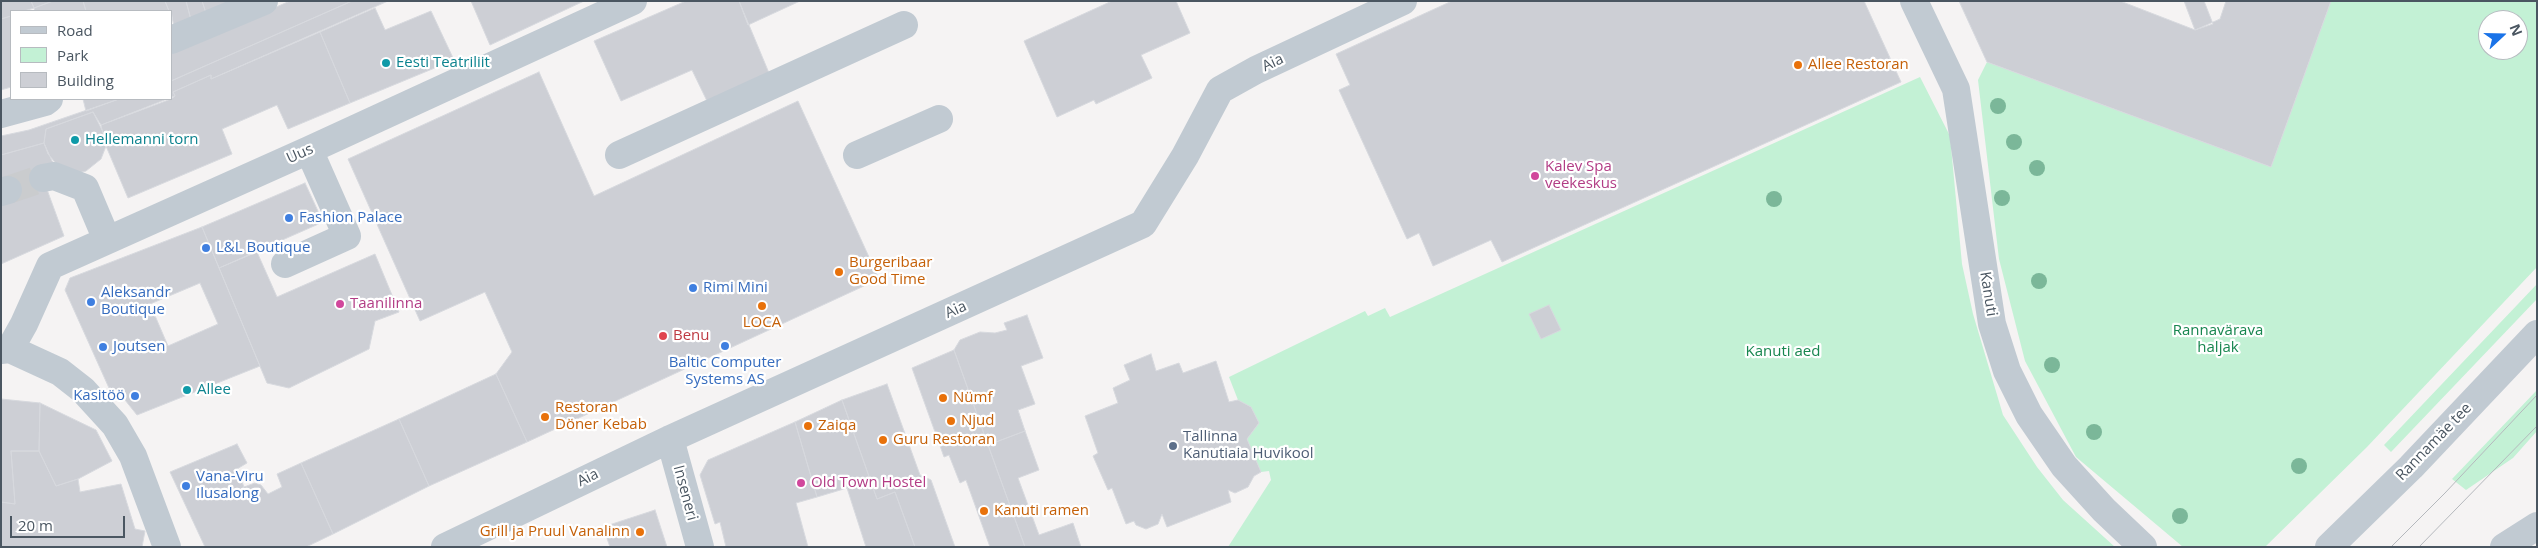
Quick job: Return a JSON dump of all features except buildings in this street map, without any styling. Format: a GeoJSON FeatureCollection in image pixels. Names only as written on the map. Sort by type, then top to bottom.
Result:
{"type":"FeatureCollection","features":[{"type":"Feature","properties":{"kind":"street"},"geometry":{"type":"LineString","coordinates":[[172,40],[264,1]]}},
{"type":"Feature","properties":{"kind":"street","name":"Uus"},"geometry":{"type":"LineString","coordinates":[[5,350],[24,324],[50,266],[309,150],[633,1]]}},
{"type":"Feature","properties":{"kind":"street","name":"Aia"},"geometry":{"type":"LineString","coordinates":[[445,547],[670,439],[1142,224],[1186,156],[1220,90],[1256,70],[1403,1]]}},
{"type":"Feature","properties":{"kind":"street","name":"Kanuti"},"geometry":{"type":"LineString","coordinates":[[1914,1],[1956,89],[1992,324],[2007,371],[2029,415],[2064,466],[2104,510],[2143,547]]}},
{"type":"Feature","properties":{"kind":"street"},"geometry":{"type":"LineString","coordinates":[[619,155],[904,25]]}},
{"type":"Feature","properties":{"kind":"street"},"geometry":{"type":"LineString","coordinates":[[1,114],[48,100]]}},
{"type":"Feature","properties":{"kind":"street"},"geometry":{"type":"LineString","coordinates":[[857,154],[939,119]]}},
{"type":"Feature","properties":{"kind":"street"},"geometry":{"type":"LineString","coordinates":[[284,264],[347,236],[309,150]]}},
{"type":"Feature","properties":{"kind":"street"},"geometry":{"type":"LineString","coordinates":[[43,178],[54,176],[85,188],[107,240]]}},
{"type":"Feature","properties":{"kind":"street","name":"Rannamäe tee"},"geometry":{"type":"LineString","coordinates":[[2329,547],[2411,467],[2537,334]]}},
{"type":"Feature","properties":{"kind":"street"},"geometry":{"type":"LineString","coordinates":[[5,350],[60,372],[83,390],[115,425],[133,456],[167,547]]}},
{"type":"Feature","properties":{"kind":"street","name":"Inseneri"},"geometry":{"type":"LineString","coordinates":[[670,439],[700,547]]}},
{"type":"Feature","properties":{"kind":"street"},"geometry":{"type":"LineString","coordinates":[[2504,547],[2537,526]]}},
{"type":"Feature","properties":{"kind":"green space","name":"Rannavärava haljak"},"geometry":{"type":"Polygon","coordinates":[[[2331,1],[2537,1],[2537,267],[2367,447],[2265,547],[2183,547],[2076,457],[2025,361],[1999,259],[1978,80],[1987,62],[2271,167],[2331,1]]]}},
{"type":"Feature","properties":{"kind":"green space","name":"Kanuti aed"},"geometry":{"type":"Polygon","coordinates":[[[1920,77],[1950,136],[1962,264],[1973,314],[2003,415],[2037,467],[2063,500],[2115,547],[1228,547],[1271,480],[1269,471],[1261,472],[1247,439],[1259,423],[1251,407],[1238,400],[1229,377],[1365,311],[1368,316],[1385,308],[1390,317],[1920,77]]]}},
{"type":"Feature","properties":{"kind":"green space"},"geometry":{"type":"Polygon","coordinates":[[[2537,284],[2537,299],[2391,452],[2384,445],[2537,284]]]}},
{"type":"Feature","properties":{"kind":"green space"},"geometry":{"type":"Polygon","coordinates":[[[2537,390],[2537,431],[2513,458],[2466,490],[2452,479],[2537,390]]]}},
{"type":"Feature","properties":{"kind":"tunnel"},"geometry":{"type":"LineString","coordinates":[[8,190],[43,178]]}},
{"type":"Feature","properties":{"kind":"tram line"},"geometry":{"type":"LineString","coordinates":[[2391,547],[2445,493],[2537,395]]}},
{"type":"Feature","properties":{"kind":"tram line"},"geometry":{"type":"LineString","coordinates":[[2419,547],[2537,426]]}},
{"type":"Feature","properties":{"kind":"place","name":"Eesti Teatriliit"},"geometry":{"type":"Point","coordinates":[386,63]}},
{"type":"Feature","properties":{"kind":"place","name":"Allee Restoran"},"geometry":{"type":"Point","coordinates":[1798,65]}},
{"type":"Feature","properties":{"kind":"place","name":"Hellemanni torn"},"geometry":{"type":"Point","coordinates":[75,140]}},
{"type":"Feature","properties":{"kind":"place","name":"Kalev Spa veekeskus"},"geometry":{"type":"Point","coordinates":[1535,176]}},
{"type":"Feature","properties":{"kind":"place","name":"Fashion Palace"},"geometry":{"type":"Point","coordinates":[289,218]}},
{"type":"Feature","properties":{"kind":"place","name":"L&L Boutique"},"geometry":{"type":"Point","coordinates":[206,248]}},
{"type":"Feature","properties":{"kind":"place","name":"Burgeribaar Good Time"},"geometry":{"type":"Point","coordinates":[839,272]}},
{"type":"Feature","properties":{"kind":"place","name":"Rimi Mini"},"geometry":{"type":"Point","coordinates":[693,288]}},
{"type":"Feature","properties":{"kind":"place","name":"Aleksandr Boutique"},"geometry":{"type":"Point","coordinates":[91,302]}},
{"type":"Feature","properties":{"kind":"place","name":"Taanilinna"},"geometry":{"type":"Point","coordinates":[340,304]}},
{"type":"Feature","properties":{"kind":"place","name":"LOCA"},"geometry":{"type":"Point","coordinates":[762,306]}},
{"type":"Feature","properties":{"kind":"place","name":"Benu"},"geometry":{"type":"Point","coordinates":[663,336]}},
{"type":"Feature","properties":{"kind":"place","name":"Baltic Computer Systems AS"},"geometry":{"type":"Point","coordinates":[725,346]}},
{"type":"Feature","properties":{"kind":"place","name":"Joutsen"},"geometry":{"type":"Point","coordinates":[103,347]}},
{"type":"Feature","properties":{"kind":"place","name":"Allee"},"geometry":{"type":"Point","coordinates":[187,390]}},
{"type":"Feature","properties":{"kind":"place","name":"Kasitöö"},"geometry":{"type":"Point","coordinates":[135,396]}},
{"type":"Feature","properties":{"kind":"place","name":"Nümf"},"geometry":{"type":"Point","coordinates":[943,398]}},
{"type":"Feature","properties":{"kind":"place","name":"Restoran Döner Kebab"},"geometry":{"type":"Point","coordinates":[545,417]}},
{"type":"Feature","properties":{"kind":"place","name":"Njud"},"geometry":{"type":"Point","coordinates":[951,421]}},
{"type":"Feature","properties":{"kind":"place","name":"Zaiqa"},"geometry":{"type":"Point","coordinates":[808,426]}},
{"type":"Feature","properties":{"kind":"place","name":"Guru Restoran"},"geometry":{"type":"Point","coordinates":[883,440]}},
{"type":"Feature","properties":{"kind":"place","name":"Tallinna Kanutiaia Huvikool"},"geometry":{"type":"Point","coordinates":[1173,446]}},
{"type":"Feature","properties":{"kind":"place","name":"Old Town Hostel"},"geometry":{"type":"Point","coordinates":[801,483]}},
{"type":"Feature","properties":{"kind":"place","name":"Vana-Viru Ilusalong"},"geometry":{"type":"Point","coordinates":[186,486]}},
{"type":"Feature","properties":{"kind":"place","name":"Kanuti ramen"},"geometry":{"type":"Point","coordinates":[984,511]}},
{"type":"Feature","properties":{"kind":"place","name":"Grill ja Pruul Vanalinn"},"geometry":{"type":"Point","coordinates":[640,532]}}]}
